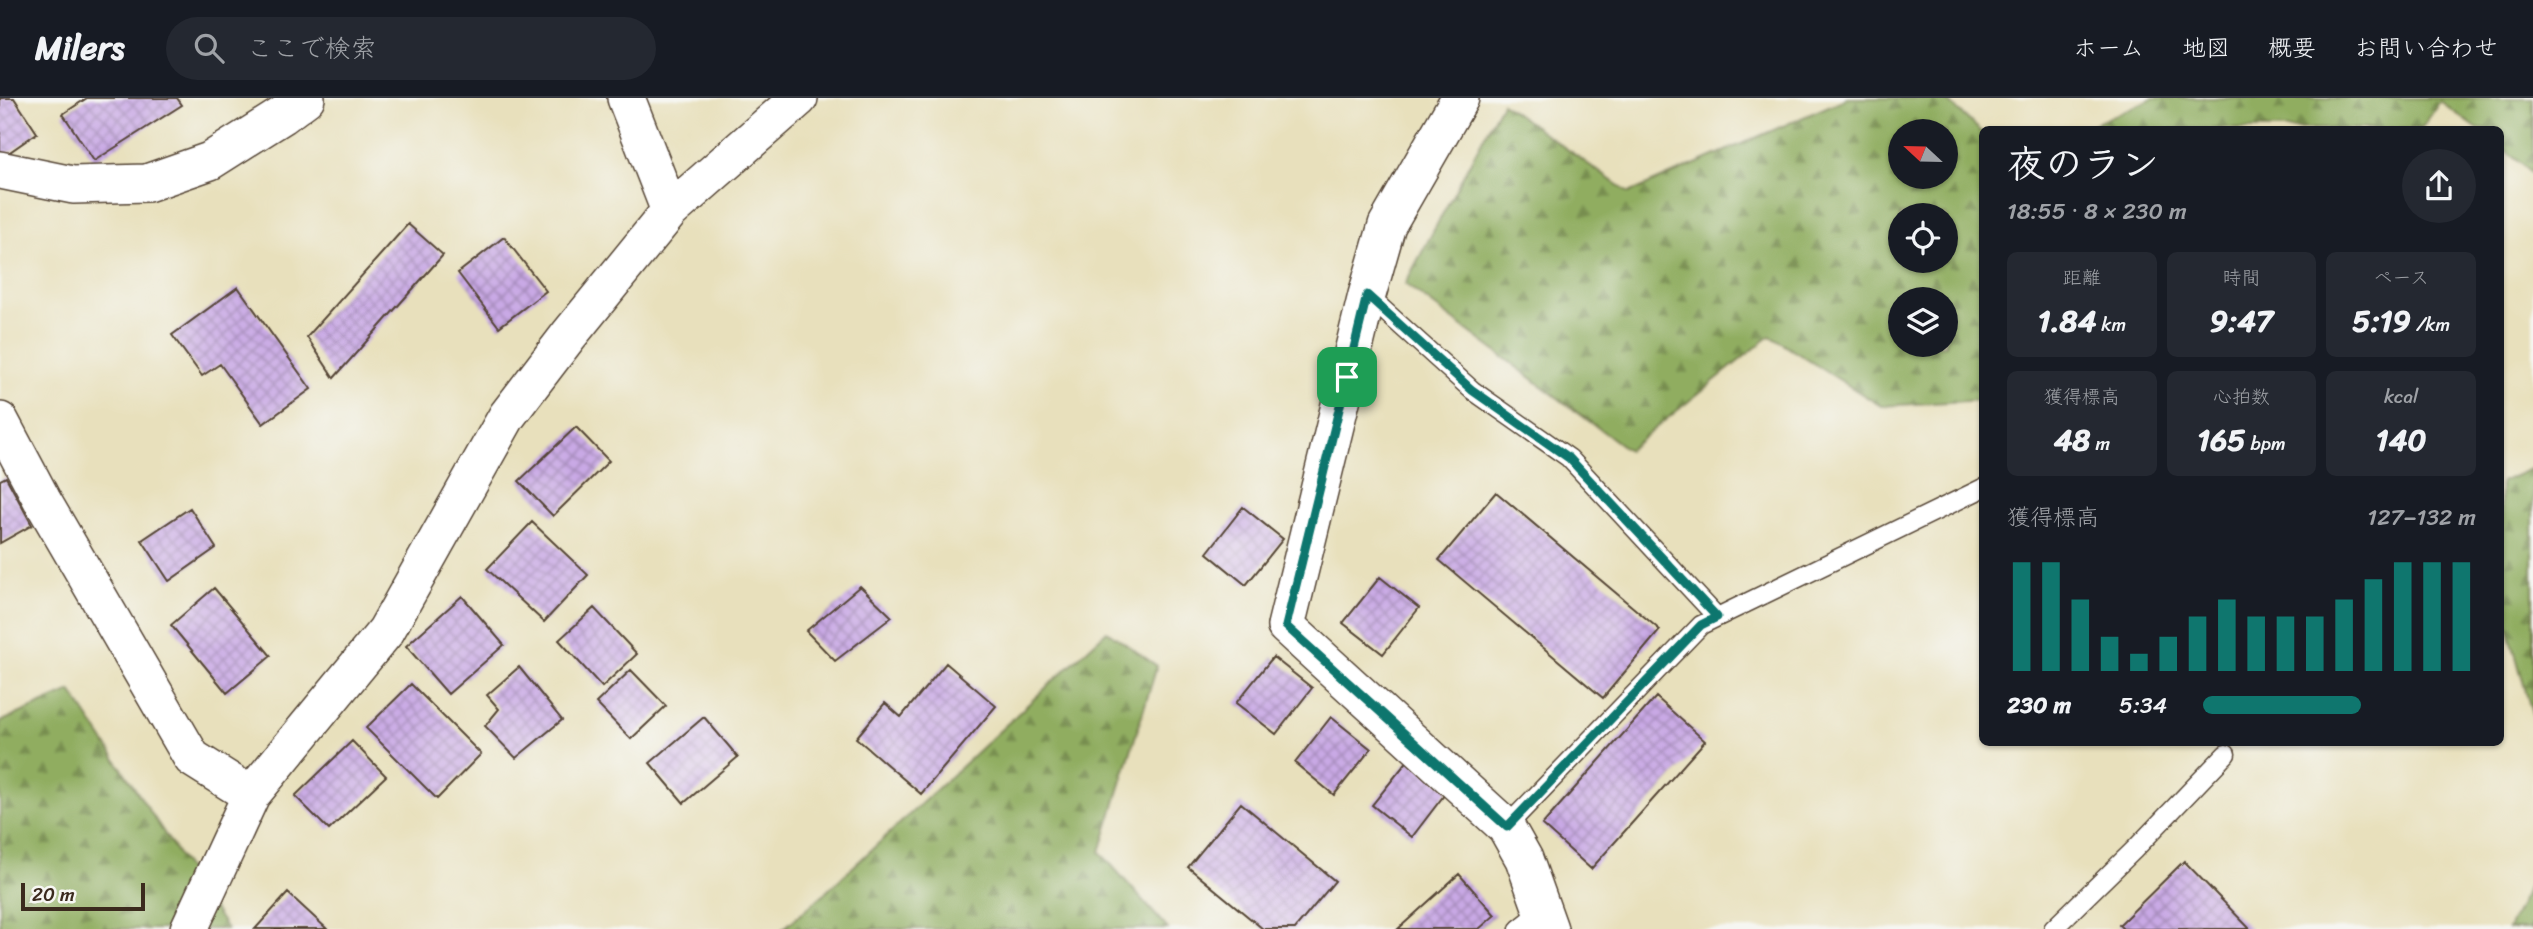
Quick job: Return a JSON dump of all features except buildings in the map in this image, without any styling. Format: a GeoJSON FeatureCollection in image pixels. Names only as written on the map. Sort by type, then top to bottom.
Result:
{"type":"FeatureCollection","features":[{"type":"Feature","properties":{"kind":"street"},"geometry":{"type":"LineString","coordinates":[[0,170],[73,185],[147,183],[210,161],[306,98]]}},
{"type":"Feature","properties":{"kind":"street"},"geometry":{"type":"LineString","coordinates":[[626,98],[670,211]]}},
{"type":"Feature","properties":{"kind":"street"},"geometry":{"type":"LineString","coordinates":[[190,929],[251,795],[386,631],[507,416],[670,211],[799,98]]}},
{"type":"Feature","properties":{"kind":"street"},"geometry":{"type":"LineString","coordinates":[[1460,98],[1387,225],[1367,295],[1286,626],[1507,827],[1524,859],[1537,923]]}},
{"type":"Feature","properties":{"kind":"street"},"geometry":{"type":"LineString","coordinates":[[0,421],[49,512],[192,758],[251,795]]}},
{"type":"Feature","properties":{"kind":"lane"},"geometry":{"type":"LineString","coordinates":[[1367,295],[1472,390],[1569,458],[1717,617]]}},
{"type":"Feature","properties":{"kind":"lane"},"geometry":{"type":"LineString","coordinates":[[1507,827],[1701,625],[1979,490]]}},
{"type":"Feature","properties":{"kind":"lane"},"geometry":{"type":"LineString","coordinates":[[2053,929],[2226,754]]}},
{"type":"Feature","properties":{"kind":"green space"},"geometry":{"type":"Polygon","coordinates":[[[1847,98],[1944,98],[1979,129],[1979,400],[1881,406],[1770,336],[1628,450],[1405,284],[1502,103],[1629,193],[1847,98]]]}},
{"type":"Feature","properties":{"kind":"green space"},"geometry":{"type":"Polygon","coordinates":[[[2153,98],[2533,98],[2533,175],[2504,149],[2504,126],[2474,126],[2440,102],[2423,126],[2090,126],[2153,98]]]}},
{"type":"Feature","properties":{"kind":"green space"},"geometry":{"type":"Polygon","coordinates":[[[2533,468],[2533,717],[2504,614],[2504,481],[2533,468]]]}},
{"type":"Feature","properties":{"kind":"green space"},"geometry":{"type":"Polygon","coordinates":[[[1107,631],[1157,666],[1100,852],[1168,929],[783,929],[825,893],[1107,631]]]}},
{"type":"Feature","properties":{"kind":"green space"},"geometry":{"type":"Polygon","coordinates":[[[71,691],[227,929],[0,929],[0,722],[71,691]]]}},
{"type":"Feature","properties":{"kind":"green space"},"geometry":{"type":"Polygon","coordinates":[[[2533,877],[2533,929],[2508,929],[2533,877]]]}},
{"type":"Feature","properties":{"kind":"route"},"geometry":{"type":"LineString","coordinates":[[1367,295],[1472,390],[1569,458],[1717,617],[1701,625],[1507,827],[1286,626],[1347,377],[1367,295]]}}]}
